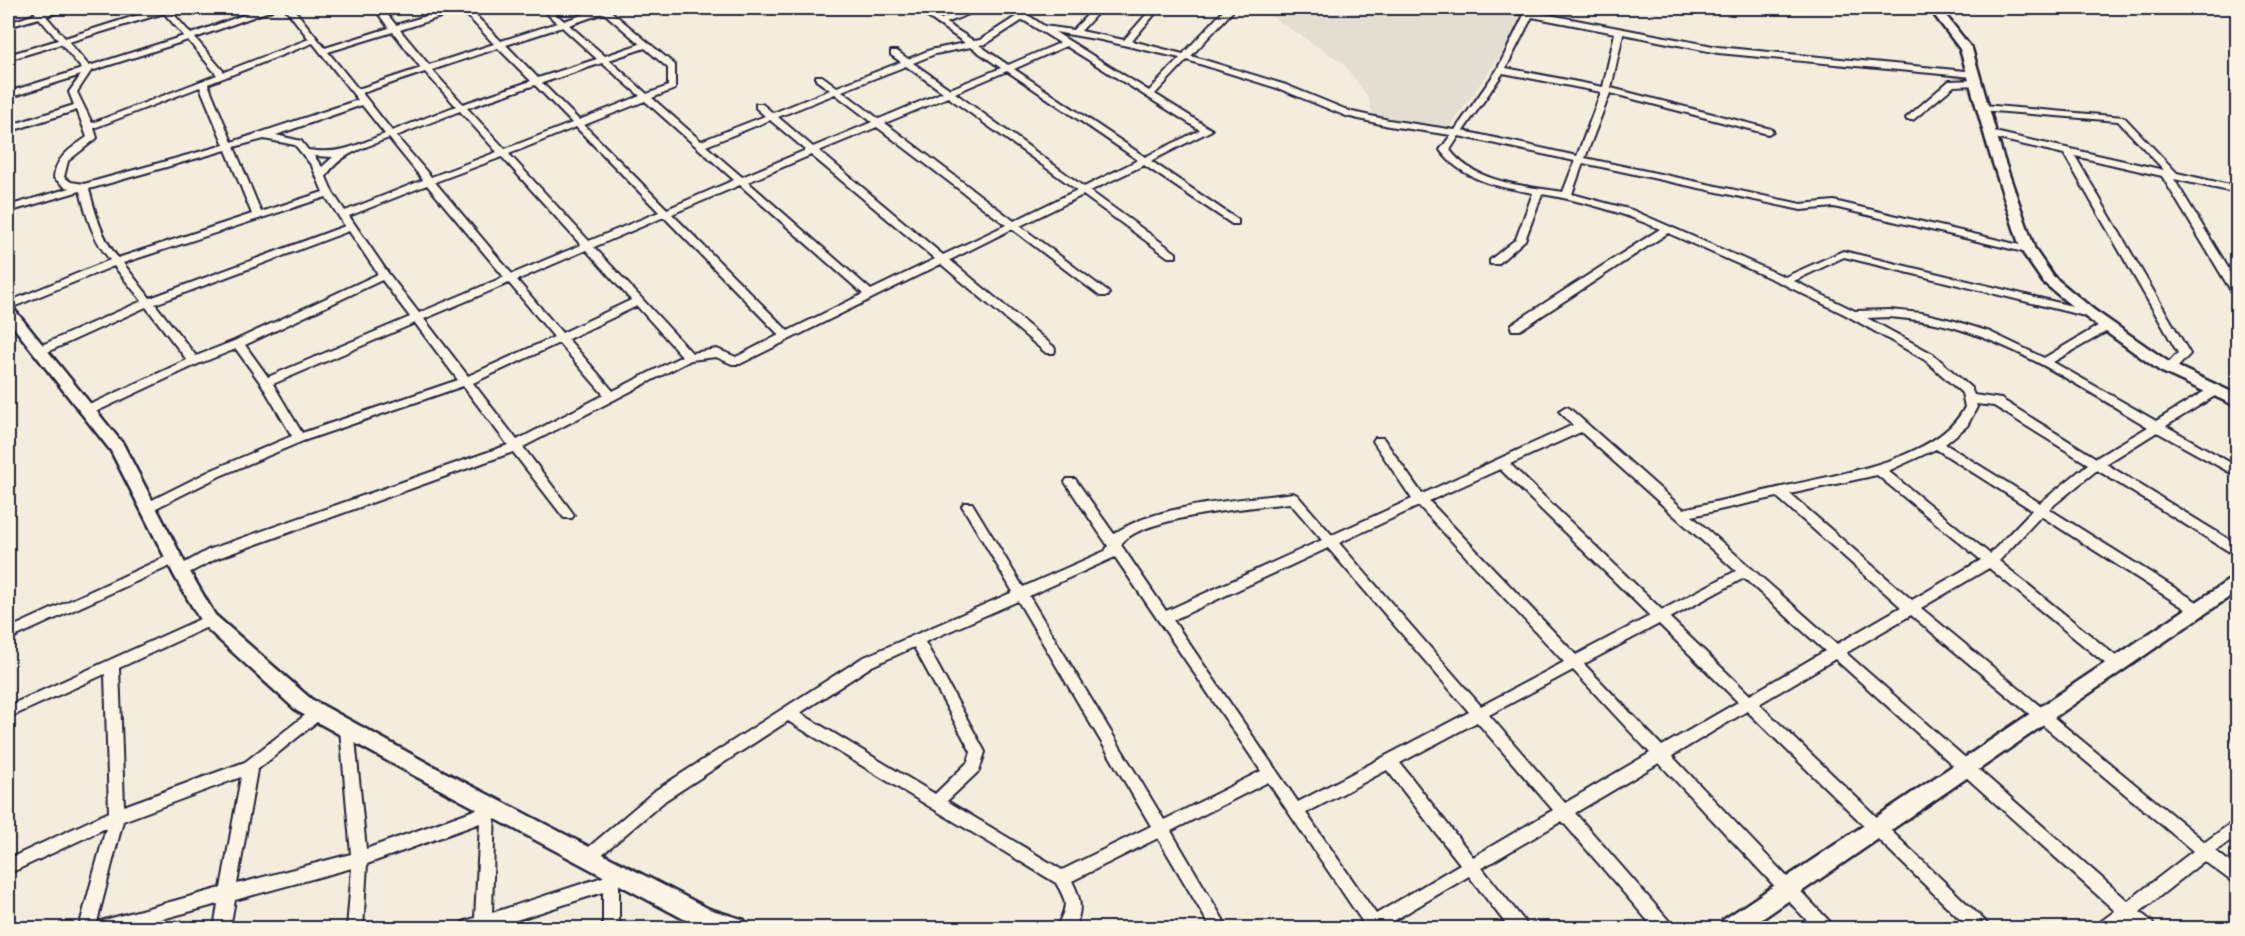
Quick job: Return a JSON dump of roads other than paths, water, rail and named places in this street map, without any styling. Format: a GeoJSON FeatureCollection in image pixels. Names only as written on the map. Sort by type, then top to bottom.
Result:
{"type":"FeatureCollection","features":[{"type":"Feature","properties":{"kind":"street"},"geometry":{"type":"LineString","coordinates":[[8,25],[38,11],[63,8]]}},
{"type":"Feature","properties":{"kind":"street"},"geometry":{"type":"LineString","coordinates":[[8,58],[166,8],[222,75]]}},
{"type":"Feature","properties":{"kind":"street"},"geometry":{"type":"LineString","coordinates":[[8,95],[190,37],[269,8]]}},
{"type":"Feature","properties":{"kind":"street"},"geometry":{"type":"LineString","coordinates":[[289,8],[390,136],[510,280],[611,396]]}},
{"type":"Feature","properties":{"kind":"street"},"geometry":{"type":"LineString","coordinates":[[378,8],[427,69],[505,152],[689,357]]}},
{"type":"Feature","properties":{"kind":"street"},"geometry":{"type":"LineString","coordinates":[[323,51],[462,8],[786,336]]}},
{"type":"Feature","properties":{"kind":"street"},"geometry":{"type":"LineString","coordinates":[[544,8],[870,295]]}},
{"type":"Feature","properties":{"kind":"street"},"geometry":{"type":"LineString","coordinates":[[919,8],[1235,222]]}},
{"type":"Feature","properties":{"kind":"street"},"geometry":{"type":"LineString","coordinates":[[940,22],[976,8]]}},
{"type":"Feature","properties":{"kind":"street"},"geometry":{"type":"LineString","coordinates":[[8,635],[178,565],[515,446],[689,357],[717,353],[736,361],[1207,130],[1010,8]]}},
{"type":"Feature","properties":{"kind":"street"},"geometry":{"type":"LineString","coordinates":[[700,145],[933,52],[983,42],[1031,8]]}},
{"type":"Feature","properties":{"kind":"street"},"geometry":{"type":"LineString","coordinates":[[1076,32],[1098,8]]}},
{"type":"Feature","properties":{"kind":"street"},"geometry":{"type":"LineString","coordinates":[[1126,43],[1156,8]]}},
{"type":"Feature","properties":{"kind":"street"},"geometry":{"type":"LineString","coordinates":[[1500,8],[1531,11],[1619,32],[1718,50],[1974,78]]}},
{"type":"Feature","properties":{"kind":"street"},"geometry":{"type":"LineString","coordinates":[[1935,8],[1966,49],[1990,134],[2028,250],[2048,279],[2089,313],[2169,369],[2238,402]]}},
{"type":"Feature","properties":{"kind":"street"},"geometry":{"type":"LineString","coordinates":[[343,215],[672,87],[672,67],[604,9],[356,93]]}},
{"type":"Feature","properties":{"kind":"street"},"geometry":{"type":"LineString","coordinates":[[1150,95],[1229,10]]}},
{"type":"Feature","properties":{"kind":"street"},"geometry":{"type":"LineString","coordinates":[[38,11],[88,70]]}},
{"type":"Feature","properties":{"kind":"street"},"geometry":{"type":"LineString","coordinates":[[1531,11],[1501,70],[1445,150],[1453,161],[1472,174],[1509,186],[1566,196],[1629,212],[1785,280],[1929,357],[1967,391],[1971,407],[1963,423],[1936,444],[1879,470],[1680,514]]}},
{"type":"Feature","properties":{"kind":"street"},"geometry":{"type":"LineString","coordinates":[[1043,28],[1076,32],[1185,57],[1275,84],[1348,114],[1383,122],[1457,133],[1802,207],[1834,204],[2028,250]]}},
{"type":"Feature","properties":{"kind":"street"},"geometry":{"type":"LineString","coordinates":[[1566,196],[1607,90],[1619,32]]}},
{"type":"Feature","properties":{"kind":"street"},"geometry":{"type":"LineString","coordinates":[[89,127],[314,40]]}},
{"type":"Feature","properties":{"kind":"street"},"geometry":{"type":"LineString","coordinates":[[266,382],[1067,43]]}},
{"type":"Feature","properties":{"kind":"street"},"geometry":{"type":"LineString","coordinates":[[321,177],[327,166],[345,153],[464,107],[646,45]]}},
{"type":"Feature","properties":{"kind":"street"},"geometry":{"type":"LineString","coordinates":[[894,53],[1172,255]]}},
{"type":"Feature","properties":{"kind":"street"},"geometry":{"type":"LineString","coordinates":[[84,188],[68,185],[59,178],[58,168],[67,156],[92,138],[73,92],[88,70]]}},
{"type":"Feature","properties":{"kind":"street"},"geometry":{"type":"LineString","coordinates":[[1501,70],[1607,90],[1768,131]]}},
{"type":"Feature","properties":{"kind":"street"},"geometry":{"type":"LineString","coordinates":[[819,78],[1104,294]]}},
{"type":"Feature","properties":{"kind":"street"},"geometry":{"type":"LineString","coordinates":[[1910,118],[1952,83],[1974,78]]}},
{"type":"Feature","properties":{"kind":"street"},"geometry":{"type":"LineString","coordinates":[[203,83],[230,145],[256,215]]}},
{"type":"Feature","properties":{"kind":"street"},"geometry":{"type":"LineString","coordinates":[[8,209],[264,136],[363,102]]}},
{"type":"Feature","properties":{"kind":"street"},"geometry":{"type":"LineString","coordinates":[[8,129],[79,106]]}},
{"type":"Feature","properties":{"kind":"street"},"geometry":{"type":"LineString","coordinates":[[759,106],[1050,350]]}},
{"type":"Feature","properties":{"kind":"street"},"geometry":{"type":"LineString","coordinates":[[1983,108],[2121,119],[2170,175],[2238,294]]}},
{"type":"Feature","properties":{"kind":"street"},"geometry":{"type":"LineString","coordinates":[[1990,134],[2238,190]]}},
{"type":"Feature","properties":{"kind":"street"},"geometry":{"type":"LineString","coordinates":[[264,136],[298,143],[316,165],[328,193],[384,275],[568,515]]}},
{"type":"Feature","properties":{"kind":"street"},"geometry":{"type":"LineString","coordinates":[[305,152],[323,155],[345,153]]}},
{"type":"Feature","properties":{"kind":"street"},"geometry":{"type":"LineString","coordinates":[[2068,152],[2184,354],[2169,369]]}},
{"type":"Feature","properties":{"kind":"street"},"geometry":{"type":"LineString","coordinates":[[84,188],[93,224],[103,245],[194,362]]}},
{"type":"Feature","properties":{"kind":"street"},"geometry":{"type":"LineString","coordinates":[[1494,262],[1520,240],[1539,191]]}},
{"type":"Feature","properties":{"kind":"street"},"geometry":{"type":"LineString","coordinates":[[328,193],[116,262],[8,308],[39,351],[117,448],[209,620],[304,705],[488,809],[588,857],[611,876],[705,918],[736,928]]}},
{"type":"Feature","properties":{"kind":"street"},"geometry":{"type":"LineString","coordinates":[[39,351],[147,303],[351,227]]}},
{"type":"Feature","properties":{"kind":"street"},"geometry":{"type":"LineString","coordinates":[[1516,327],[1667,229]]}},
{"type":"Feature","properties":{"kind":"street"},"geometry":{"type":"LineString","coordinates":[[1785,280],[1843,254],[2089,313]]}},
{"type":"Feature","properties":{"kind":"street"},"geometry":{"type":"LineString","coordinates":[[87,411],[238,344],[384,275]]}},
{"type":"Feature","properties":{"kind":"street"},"geometry":{"type":"LineString","coordinates":[[148,507],[216,473],[299,438],[466,381],[639,301]]}},
{"type":"Feature","properties":{"kind":"street"},"geometry":{"type":"LineString","coordinates":[[1854,315],[1878,312],[1924,316],[1986,333],[2044,362],[2238,473]]}},
{"type":"Feature","properties":{"kind":"street"},"geometry":{"type":"LineString","coordinates":[[2044,362],[2107,326]]}},
{"type":"Feature","properties":{"kind":"street"},"geometry":{"type":"LineString","coordinates":[[238,344],[266,382],[299,438]]}},
{"type":"Feature","properties":{"kind":"street"},"geometry":{"type":"LineString","coordinates":[[1071,482],[1296,811],[1372,927],[1471,866],[1990,561],[2040,510],[2096,464],[2214,391]]}},
{"type":"Feature","properties":{"kind":"street"},"geometry":{"type":"LineString","coordinates":[[1969,399],[1997,402],[2238,552]]}},
{"type":"Feature","properties":{"kind":"street"},"geometry":{"type":"LineString","coordinates":[[1564,411],[2146,928]]}},
{"type":"Feature","properties":{"kind":"street"},"geometry":{"type":"LineString","coordinates":[[1163,618],[1582,426]]}},
{"type":"Feature","properties":{"kind":"street"},"geometry":{"type":"LineString","coordinates":[[1379,441],[1420,500],[1824,928]]}},
{"type":"Feature","properties":{"kind":"street"},"geometry":{"type":"LineString","coordinates":[[1936,444],[2197,609]]}},
{"type":"Feature","properties":{"kind":"street"},"geometry":{"type":"LineString","coordinates":[[1502,463],[1980,928]]}},
{"type":"Feature","properties":{"kind":"street"},"geometry":{"type":"LineString","coordinates":[[1879,470],[2117,665]]}},
{"type":"Feature","properties":{"kind":"street"},"geometry":{"type":"LineString","coordinates":[[1779,492],[1912,608],[2238,879]]}},
{"type":"Feature","properties":{"kind":"street"},"geometry":{"type":"LineString","coordinates":[[588,857],[661,795],[867,662],[1110,555],[1118,537],[1134,526],[1161,518],[1293,498],[1664,928]]}},
{"type":"Feature","properties":{"kind":"street"},"geometry":{"type":"LineString","coordinates":[[968,506],[1220,928]]}},
{"type":"Feature","properties":{"kind":"street"},"geometry":{"type":"LineString","coordinates":[[1296,811],[1745,572]]}},
{"type":"Feature","properties":{"kind":"street"},"geometry":{"type":"LineString","coordinates":[[1731,928],[2238,581]]}},
{"type":"Feature","properties":{"kind":"street"},"geometry":{"type":"LineString","coordinates":[[8,712],[209,620]]}},
{"type":"Feature","properties":{"kind":"street"},"geometry":{"type":"LineString","coordinates":[[917,640],[978,752],[974,766],[936,802]]}},
{"type":"Feature","properties":{"kind":"street"},"geometry":{"type":"LineString","coordinates":[[87,928],[117,816],[112,664]]}},
{"type":"Feature","properties":{"kind":"street"},"geometry":{"type":"LineString","coordinates":[[8,867],[117,816],[250,767],[318,713]]}},
{"type":"Feature","properties":{"kind":"street"},"geometry":{"type":"LineString","coordinates":[[787,713],[1062,878],[1074,897],[1071,919],[1065,928]]}},
{"type":"Feature","properties":{"kind":"street"},"geometry":{"type":"LineString","coordinates":[[347,729],[360,859],[355,928]]}},
{"type":"Feature","properties":{"kind":"street"},"geometry":{"type":"LineString","coordinates":[[1389,760],[1520,928]]}},
{"type":"Feature","properties":{"kind":"street"},"geometry":{"type":"LineString","coordinates":[[222,928],[250,767]]}},
{"type":"Feature","properties":{"kind":"street"},"geometry":{"type":"LineString","coordinates":[[1062,878],[1270,774]]}},
{"type":"Feature","properties":{"kind":"street"},"geometry":{"type":"LineString","coordinates":[[101,928],[360,859],[488,809]]}},
{"type":"Feature","properties":{"kind":"street"},"geometry":{"type":"LineString","coordinates":[[488,809],[479,927],[611,876]]}},
{"type":"Feature","properties":{"kind":"street"},"geometry":{"type":"LineString","coordinates":[[2106,928],[2238,825]]}},
{"type":"Feature","properties":{"kind":"street"},"geometry":{"type":"LineString","coordinates":[[611,876],[611,928]]}}]}
